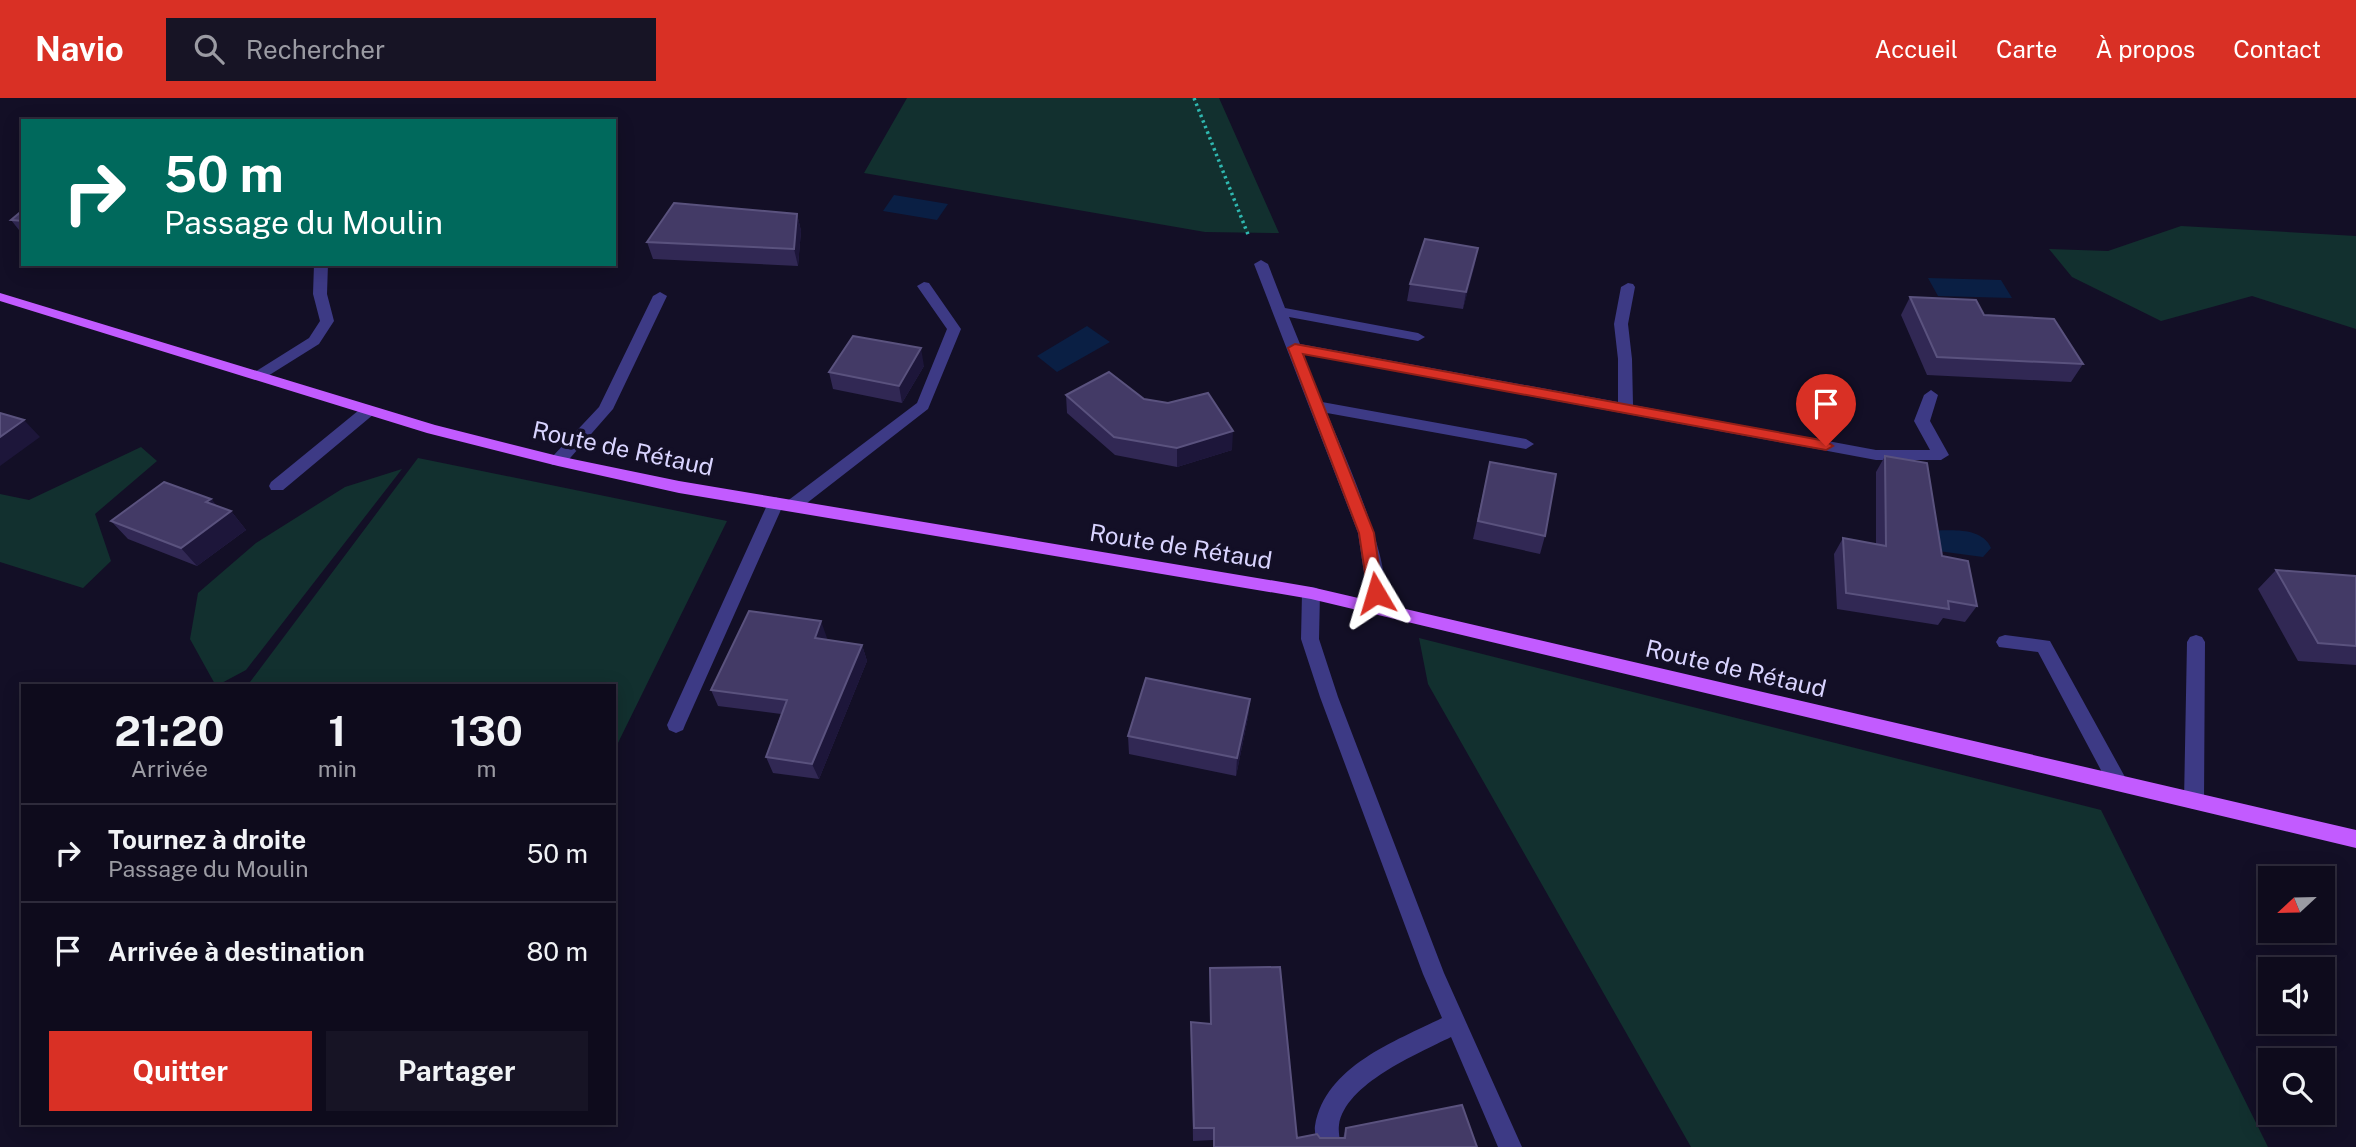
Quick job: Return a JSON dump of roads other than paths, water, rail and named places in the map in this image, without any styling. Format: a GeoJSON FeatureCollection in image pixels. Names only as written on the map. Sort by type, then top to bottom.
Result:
{"type":"FeatureCollection","features":[{"type":"Feature","properties":{"kind":"main road","name":"Route de Rétaud"},"geometry":{"type":"LineString","coordinates":[[0,297],[369,410],[558,461],[679,487],[1311,593],[2356,839]]}},
{"type":"Feature","properties":{"kind":"street"},"geometry":{"type":"LineString","coordinates":[[1261,264],[1366,533],[1375,577],[1377,608]]}},
{"type":"Feature","properties":{"kind":"street"},"geometry":{"type":"LineString","coordinates":[[258,376],[314,341],[327,321],[320,294],[321,266]]}},
{"type":"Feature","properties":{"kind":"street"},"geometry":{"type":"LineString","coordinates":[[676,725],[784,504],[923,406],[954,328],[924,286]]}},
{"type":"Feature","properties":{"kind":"street"},"geometry":{"type":"LineString","coordinates":[[1625,409],[1625,359],[1621,324],[1628,287]]}},
{"type":"Feature","properties":{"kind":"street"},"geometry":{"type":"LineString","coordinates":[[558,461],[605,410],[660,296]]}},
{"type":"Feature","properties":{"kind":"street"},"geometry":{"type":"LineString","coordinates":[[1280,311],[1418,337]]}},
{"type":"Feature","properties":{"kind":"street"},"geometry":{"type":"LineString","coordinates":[[1295,348],[1876,455],[1941,455],[1922,421],[1931,395]]}},
{"type":"Feature","properties":{"kind":"street"},"geometry":{"type":"LineString","coordinates":[[1317,406],[1526,444]]}},
{"type":"Feature","properties":{"kind":"street"},"geometry":{"type":"LineString","coordinates":[[277,486],[369,410]]}},
{"type":"Feature","properties":{"kind":"street"},"geometry":{"type":"LineString","coordinates":[[1311,593],[1310,639],[1329,697],[1434,974],[1510,1147]]}},
{"type":"Feature","properties":{"kind":"street"},"geometry":{"type":"LineString","coordinates":[[2005,642],[2044,646],[2118,783]]}},
{"type":"Feature","properties":{"kind":"street"},"geometry":{"type":"LineString","coordinates":[[2194,801],[2196,642]]}},
{"type":"Feature","properties":{"kind":"street"},"geometry":{"type":"LineString","coordinates":[[1329,1147],[1327,1126],[1339,1098],[1368,1069],[1456,1023]]}},
{"type":"Feature","properties":{"kind":"water"},"geometry":{"type":"Polygon","coordinates":[[[894,195],[948,204],[937,220],[883,211],[894,195]]]}},
{"type":"Feature","properties":{"kind":"water"},"geometry":{"type":"Polygon","coordinates":[[[1928,278],[2001,280],[2012,298],[1938,296],[1928,278]]]}},
{"type":"Feature","properties":{"kind":"water"},"geometry":{"type":"Polygon","coordinates":[[[1087,326],[1110,342],[1057,372],[1037,356],[1087,326]]]}},
{"type":"Feature","properties":{"kind":"water"},"geometry":{"type":"Polygon","coordinates":[[[1952,530],[1971,533],[1986,541],[1991,548],[1983,557],[1938,551],[1925,531],[1952,530]]]}}]}
